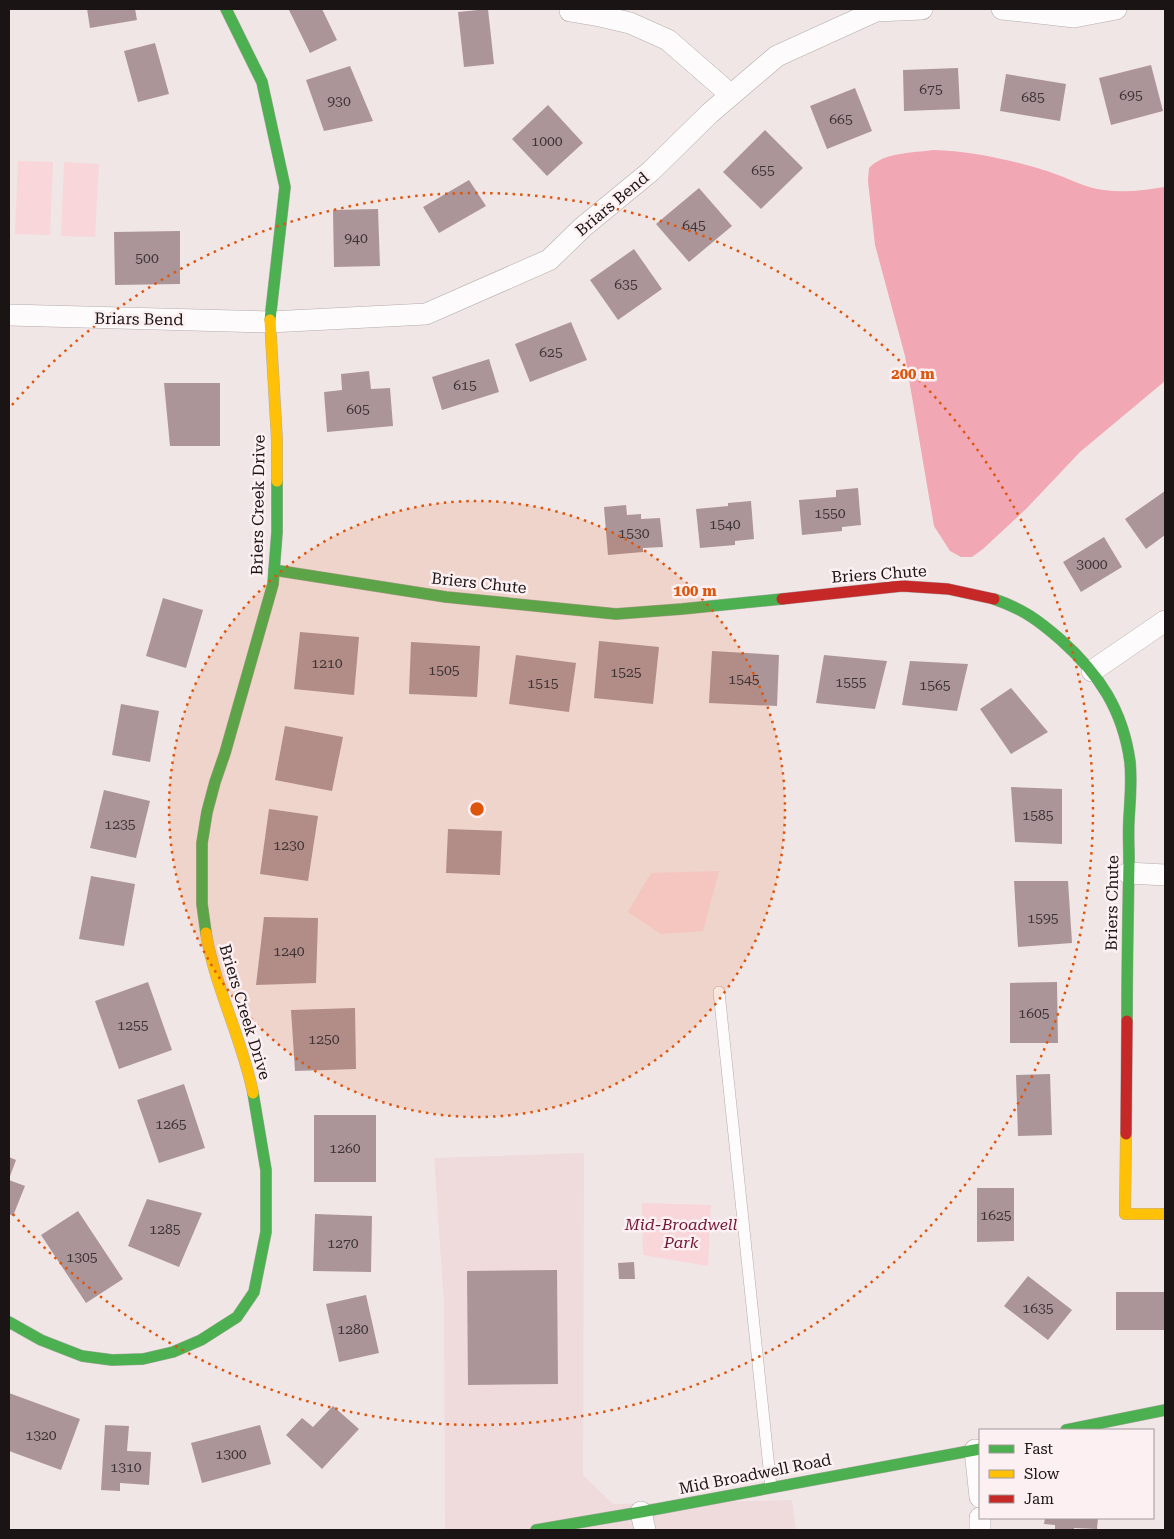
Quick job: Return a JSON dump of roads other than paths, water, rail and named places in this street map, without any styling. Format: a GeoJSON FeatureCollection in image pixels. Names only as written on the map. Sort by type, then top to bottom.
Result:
{"type":"FeatureCollection","features":[{"type":"Feature","properties":{"kind":"street"},"geometry":{"type":"LineString","coordinates":[[226,9],[262,82],[285,187],[270,322]]}},
{"type":"Feature","properties":{"kind":"street","name":"Briars Bend"},"geometry":{"type":"LineString","coordinates":[[9,315],[270,322],[426,314],[548,260],[584,227],[651,172],[710,113],[777,56],[876,12],[922,9]]}},
{"type":"Feature","properties":{"kind":"street"},"geometry":{"type":"LineString","coordinates":[[1002,9],[1074,17],[1116,9]]}},
{"type":"Feature","properties":{"kind":"street"},"geometry":{"type":"LineString","coordinates":[[570,12],[600,16],[630,24],[668,40],[731,95]]}},
{"type":"Feature","properties":{"kind":"street","name":"Briers Creek Drive"},"geometry":{"type":"LineString","coordinates":[[9,1322],[41,1340],[82,1356],[112,1360],[143,1359],[173,1352],[201,1340],[237,1317],[254,1292],[266,1232],[268,1201],[266,1170],[250,1079],[232,1020],[212,965],[202,904],[201,873],[202,843],[207,812],[273,584],[277,532],[277,440],[270,322]]}},
{"type":"Feature","properties":{"kind":"street","name":"Briers Chute"},"geometry":{"type":"LineString","coordinates":[[274,570],[446,597],[616,614],[902,586],[932,586],[993,598],[1022,610],[1053,632],[1092,671],[1109,696],[1121,724],[1128,754],[1131,784],[1128,873],[1124,1214],[1165,1214]]}},
{"type":"Feature","properties":{"kind":"street"},"geometry":{"type":"LineString","coordinates":[[1092,671],[1165,621]]}},
{"type":"Feature","properties":{"kind":"street"},"geometry":{"type":"LineString","coordinates":[[1128,873],[1165,874]]}},
{"type":"Feature","properties":{"kind":"street"},"geometry":{"type":"LineString","coordinates":[[1071,1429],[1165,1410]]}},
{"type":"Feature","properties":{"kind":"street"},"geometry":{"type":"LineString","coordinates":[[978,1450],[979,1474]]}},
{"type":"Feature","properties":{"kind":"street","name":"Mid Broadwell Road"},"geometry":{"type":"LineString","coordinates":[[536,1530],[643,1521],[771,1487],[978,1450]]}},
{"type":"Feature","properties":{"kind":"lane"},"geometry":{"type":"LineString","coordinates":[[720,992],[771,1487]]}},
{"type":"Feature","properties":{"kind":"park label","name":"Mid-Broadwell Park"},"geometry":{"type":"Point","coordinates":[681,1233]}}]}
